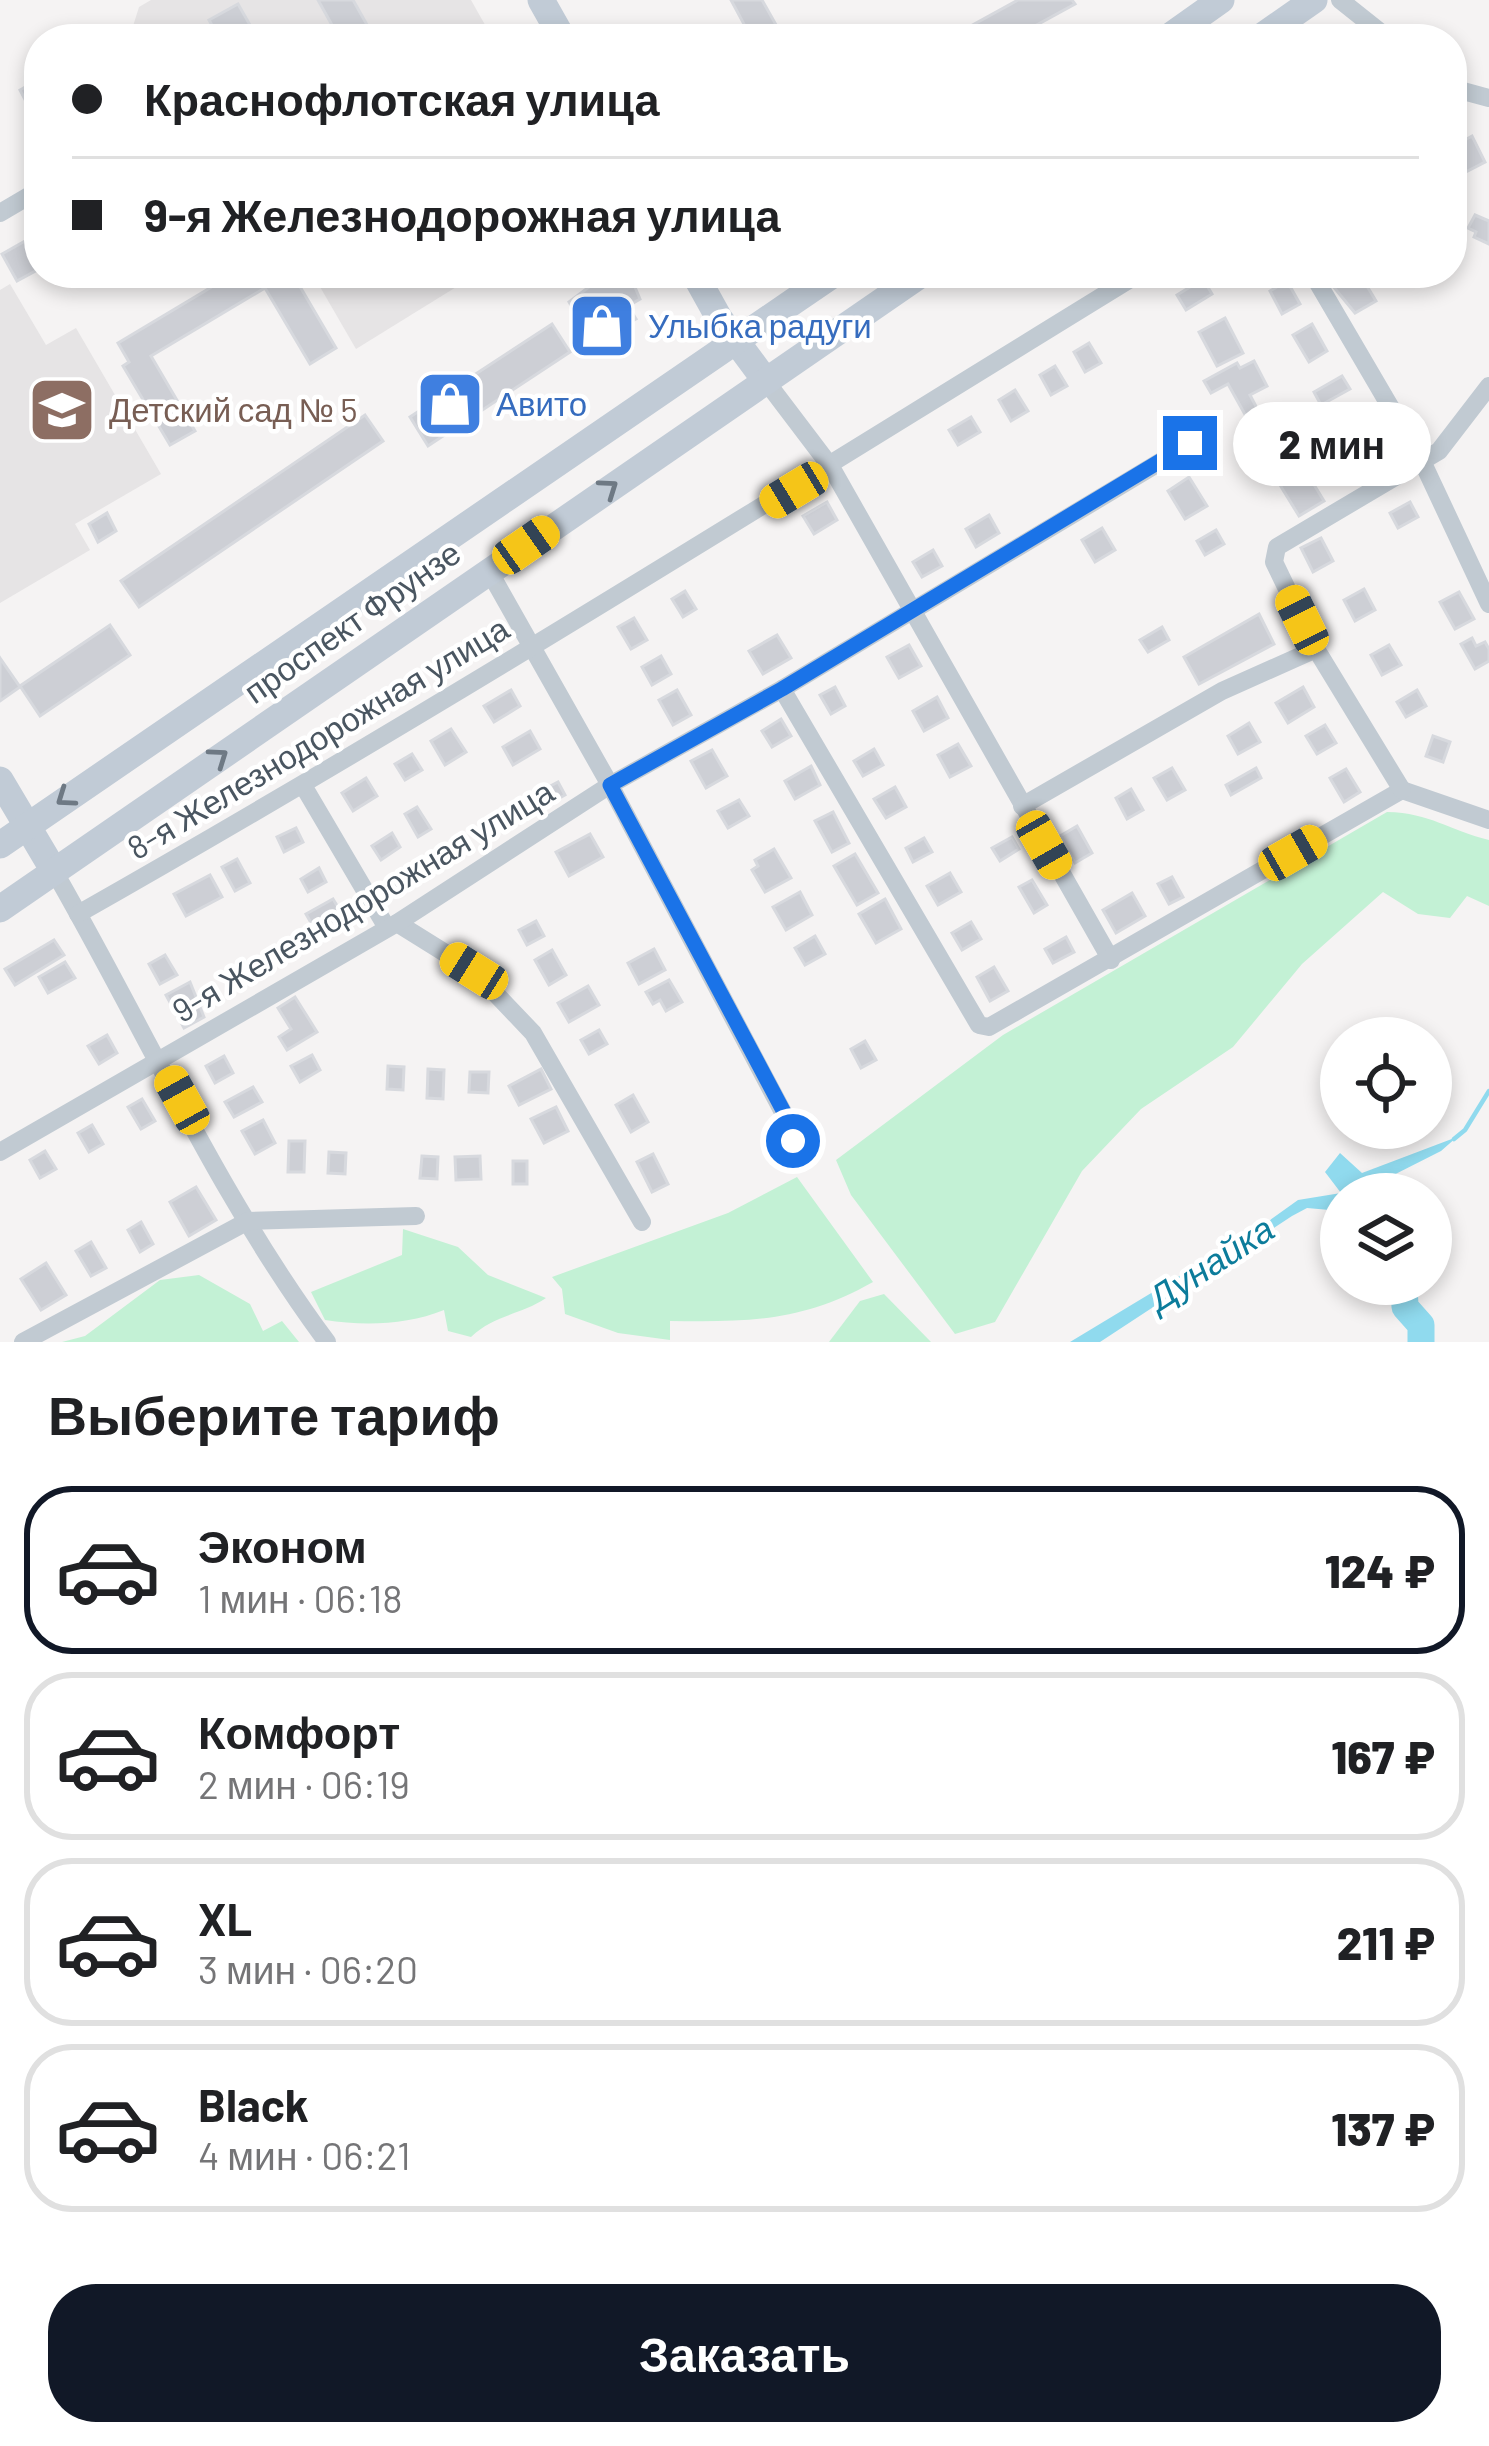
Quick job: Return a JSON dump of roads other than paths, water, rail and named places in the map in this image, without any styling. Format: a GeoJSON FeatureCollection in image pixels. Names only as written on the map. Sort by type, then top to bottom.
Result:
{"type":"FeatureCollection","features":[{"type":"Feature","properties":{"kind":"main road"},"geometry":{"type":"LineString","coordinates":[[1187,24],[1221,0]]}},
{"type":"Feature","properties":{"kind":"main road"},"geometry":{"type":"LineString","coordinates":[[1280,24],[1314,0]]}},
{"type":"Feature","properties":{"kind":"main road"},"geometry":{"type":"LineString","coordinates":[[703,288],[765,380]]}},
{"type":"Feature","properties":{"kind":"main road","name":"проспект Фрунзе"},"geometry":{"type":"LineString","coordinates":[[0,845],[813,288]]}},
{"type":"Feature","properties":{"kind":"main road","name":"проспект Фрунзе"},"geometry":{"type":"LineString","coordinates":[[0,909],[901,288]]}},
{"type":"Feature","properties":{"kind":"main road"},"geometry":{"type":"LineString","coordinates":[[0,780],[54,871]]}},
{"type":"Feature","properties":{"kind":"street"},"geometry":{"type":"LineString","coordinates":[[1340,0],[1370,24]]}},
{"type":"Feature","properties":{"kind":"street","name":"8-я Железнодорожная улица"},"geometry":{"type":"LineString","coordinates":[[78,914],[304,787],[1116,288]]}},
{"type":"Feature","properties":{"kind":"street"},"geometry":{"type":"LineString","coordinates":[[1321,288],[1421,461],[1489,604]]}},
{"type":"Feature","properties":{"kind":"street"},"geometry":{"type":"LineString","coordinates":[[765,380],[831,467],[1111,959]]}},
{"type":"Feature","properties":{"kind":"street"},"geometry":{"type":"LineString","coordinates":[[1489,386],[1439,451],[1277,548],[1274,562],[1311,652],[1402,790],[1489,820]]}},
{"type":"Feature","properties":{"kind":"street","name":"9-я Железнодорожная улица"},"geometry":{"type":"LineString","coordinates":[[0,1151],[392,926],[610,785],[782,689],[1190,443]]}},
{"type":"Feature","properties":{"kind":"street"},"geometry":{"type":"LineString","coordinates":[[489,571],[610,785],[794,1131],[793,1141]]}},
{"type":"Feature","properties":{"kind":"street"},"geometry":{"type":"LineString","coordinates":[[1022,806],[1222,692],[1311,652]]}},
{"type":"Feature","properties":{"kind":"street"},"geometry":{"type":"LineString","coordinates":[[782,689],[979,1025],[989,1027],[1402,790]]}},
{"type":"Feature","properties":{"kind":"street"},"geometry":{"type":"LineString","coordinates":[[304,787],[392,926],[474,971],[533,1033],[641,1222]]}},
{"type":"Feature","properties":{"kind":"street"},"geometry":{"type":"LineString","coordinates":[[54,871],[248,1221],[288,1290],[327,1342]]}},
{"type":"Feature","properties":{"kind":"street"},"geometry":{"type":"LineString","coordinates":[[23,1342],[248,1221],[416,1216]]}},
{"type":"Feature","properties":{"kind":"water","name":"Дунайка"},"geometry":{"type":"Polygon","coordinates":[[[1425,1149],[1443,1149],[1398,1173],[1362,1173],[1425,1149]]]}},
{"type":"Feature","properties":{"kind":"water","name":"Дунайка"},"geometry":{"type":"Polygon","coordinates":[[[1340,1153],[1362,1173],[1326,1173],[1340,1153]]]}},
{"type":"Feature","properties":{"kind":"water","name":"Дунайка"},"geometry":{"type":"Polygon","coordinates":[[[1320,1196],[1320,1209],[1307,1208],[1292,1216],[1100,1342],[1070,1342],[1259,1228],[1298,1200],[1320,1196]]]}},
{"type":"Feature","properties":{"kind":"waterway"},"geometry":{"type":"LineString","coordinates":[[1454,1139],[1489,1091]]}},
{"type":"Feature","properties":{"kind":"waterway","name":"Дунайка"},"geometry":{"type":"LineString","coordinates":[[1405,1305],[1421,1325],[1421,1342]]}},
{"type":"Feature","properties":{"kind":"place","name":"Улыбка радуги"},"geometry":{"type":"Point","coordinates":[602,326]}},
{"type":"Feature","properties":{"kind":"place","name":"Авито"},"geometry":{"type":"Point","coordinates":[450,404]}},
{"type":"Feature","properties":{"kind":"place","name":"Детский сад № 5"},"geometry":{"type":"Point","coordinates":[62,410]}}]}
